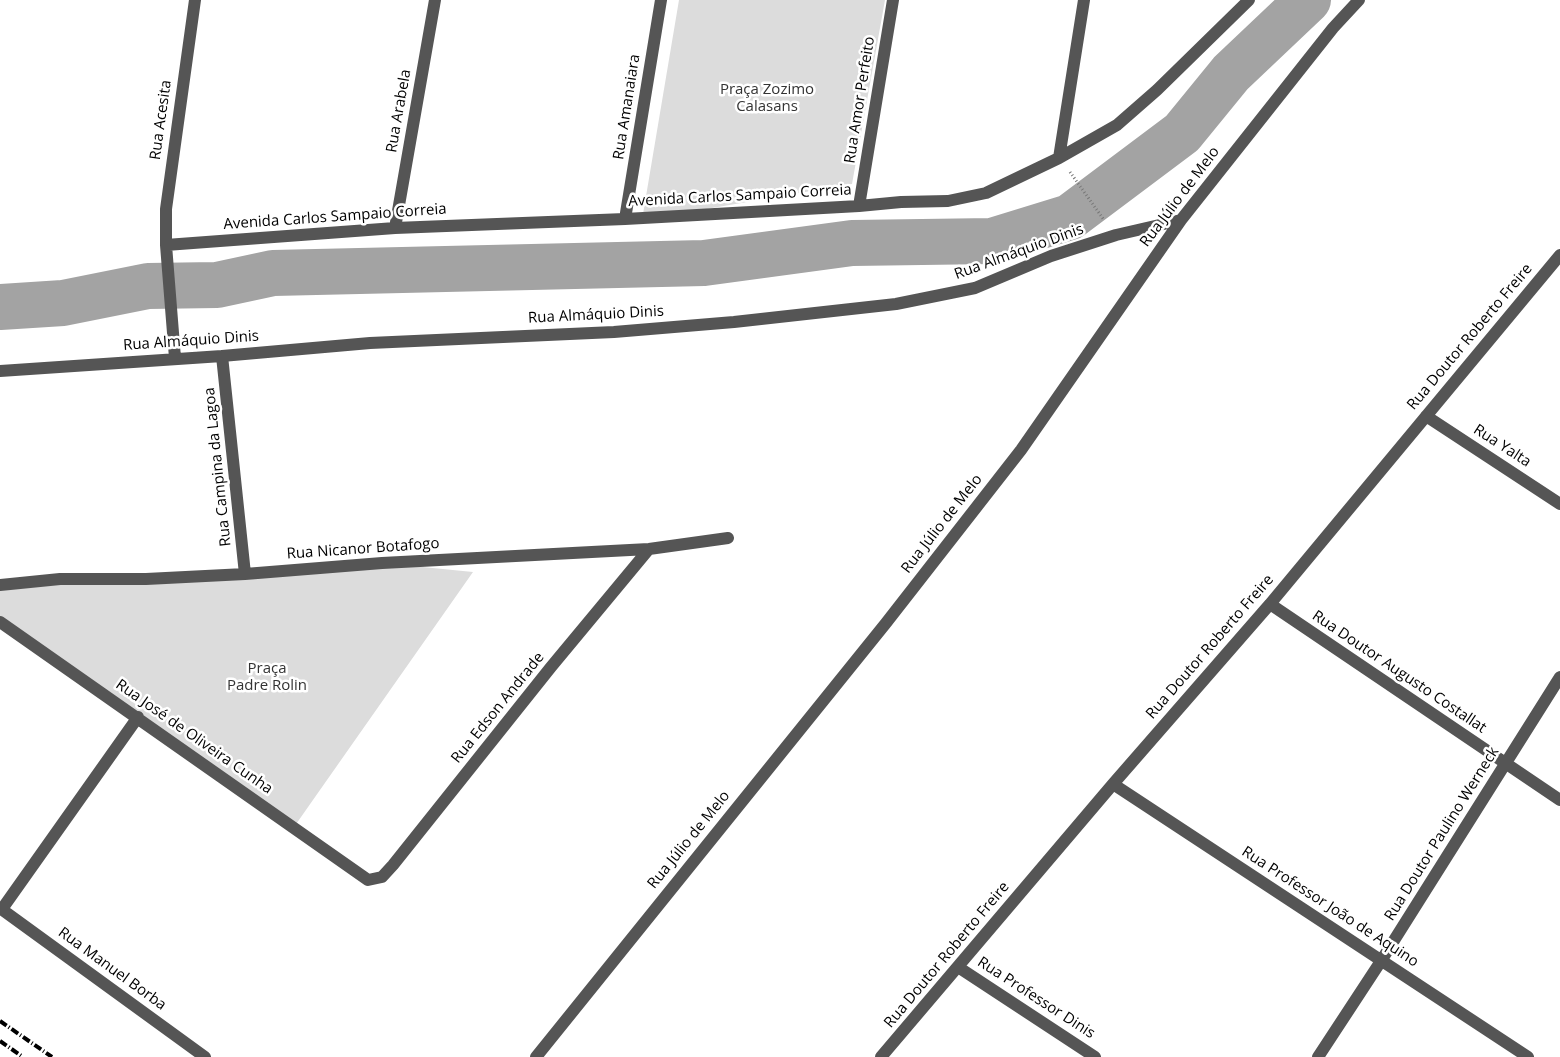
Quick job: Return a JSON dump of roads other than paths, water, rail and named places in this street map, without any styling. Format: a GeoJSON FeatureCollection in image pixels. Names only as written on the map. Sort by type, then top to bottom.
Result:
{"type":"FeatureCollection","features":[{"type":"Feature","properties":{"kind":"street","name":"Rua Acesita"},"geometry":{"type":"LineString","coordinates":[[175,358],[166,245],[166,210],[195,0]]}},
{"type":"Feature","properties":{"kind":"street","name":"Rua Arabela"},"geometry":{"type":"LineString","coordinates":[[395,228],[435,0]]}},
{"type":"Feature","properties":{"kind":"street","name":"Rua Amanaiara"},"geometry":{"type":"LineString","coordinates":[[625,219],[662,0]]}},
{"type":"Feature","properties":{"kind":"street","name":"Rua Amor Perfeito"},"geometry":{"type":"LineString","coordinates":[[859,206],[893,0]]}},
{"type":"Feature","properties":{"kind":"street"},"geometry":{"type":"LineString","coordinates":[[1059,158],[1084,0]]}},
{"type":"Feature","properties":{"kind":"street","name":"Avenida Carlos Sampaio Correia"},"geometry":{"type":"LineString","coordinates":[[166,245],[395,228],[625,219],[901,202],[948,201],[986,193],[1059,158],[1117,125],[1249,0]]}},
{"type":"Feature","properties":{"kind":"street","name":"Rua Júlio de Melo"},"geometry":{"type":"LineString","coordinates":[[536,1057],[886,623],[1014,458],[1180,220],[1333,28],[1359,0]]}},
{"type":"Feature","properties":{"kind":"street","name":"Rua Almáquio Dinis"},"geometry":{"type":"LineString","coordinates":[[0,371],[222,356],[370,343],[614,332],[734,322],[896,304],[975,288],[1051,256],[1116,235],[1180,220]]}},
{"type":"Feature","properties":{"kind":"street","name":"Rua Doutor Roberto Freire"},"geometry":{"type":"LineString","coordinates":[[881,1057],[1113,784],[1270,604],[1560,256]]}},
{"type":"Feature","properties":{"kind":"street","name":"Rua Campina da Lagoa"},"geometry":{"type":"LineString","coordinates":[[222,356],[245,574]]}},
{"type":"Feature","properties":{"kind":"street","name":"Rua Yalta"},"geometry":{"type":"LineString","coordinates":[[1426,416],[1560,504]]}},
{"type":"Feature","properties":{"kind":"street","name":"Rua Nicanor Botafogo"},"geometry":{"type":"LineString","coordinates":[[0,585],[60,579],[245,574],[392,562],[649,549],[728,538]]}},
{"type":"Feature","properties":{"kind":"street","name":"Rua Edson Andrade"},"geometry":{"type":"LineString","coordinates":[[368,880],[382,877],[393,866],[551,667],[649,549]]}},
{"type":"Feature","properties":{"kind":"street","name":"Rua Doutor Augusto Costallat"},"geometry":{"type":"LineString","coordinates":[[1270,604],[1560,800]]}},
{"type":"Feature","properties":{"kind":"street","name":"Rua José de Oliveira Cunha"},"geometry":{"type":"LineString","coordinates":[[0,622],[368,880]]}},
{"type":"Feature","properties":{"kind":"street","name":"Rua Doutor Paulino Werneck"},"geometry":{"type":"LineString","coordinates":[[1318,1057],[1381,961],[1560,677]]}},
{"type":"Feature","properties":{"kind":"street"},"geometry":{"type":"LineString","coordinates":[[1,909],[138,717]]}},
{"type":"Feature","properties":{"kind":"street","name":"Rua Professor João de Aquino"},"geometry":{"type":"LineString","coordinates":[[1113,784],[1528,1057]]}},
{"type":"Feature","properties":{"kind":"street","name":"Rua Manuel Borba"},"geometry":{"type":"LineString","coordinates":[[1,909],[205,1057]]}},
{"type":"Feature","properties":{"kind":"street","name":"Rua Professor Dinis"},"geometry":{"type":"LineString","coordinates":[[958,967],[1095,1057]]}},
{"type":"Feature","properties":{"kind":"waterway"},"geometry":{"type":"LineString","coordinates":[[0,307],[63,303],[148,286],[217,285],[273,273],[704,263],[852,243],[992,241],[1070,217],[1182,133],[1231,73],[1308,0]]}},
{"type":"Feature","properties":{"kind":"railway"},"geometry":{"type":"LineString","coordinates":[[0,1021],[52,1057]]}},
{"type":"Feature","properties":{"kind":"railway"},"geometry":{"type":"LineString","coordinates":[[0,1041],[23,1057]]}},
{"type":"Feature","properties":{"kind":"park label","name":"Praça Zozimo Calasans"},"geometry":{"type":"Point","coordinates":[767,98]}},
{"type":"Feature","properties":{"kind":"park label","name":"Praça Padre Rolin"},"geometry":{"type":"Point","coordinates":[267,678]}}]}
